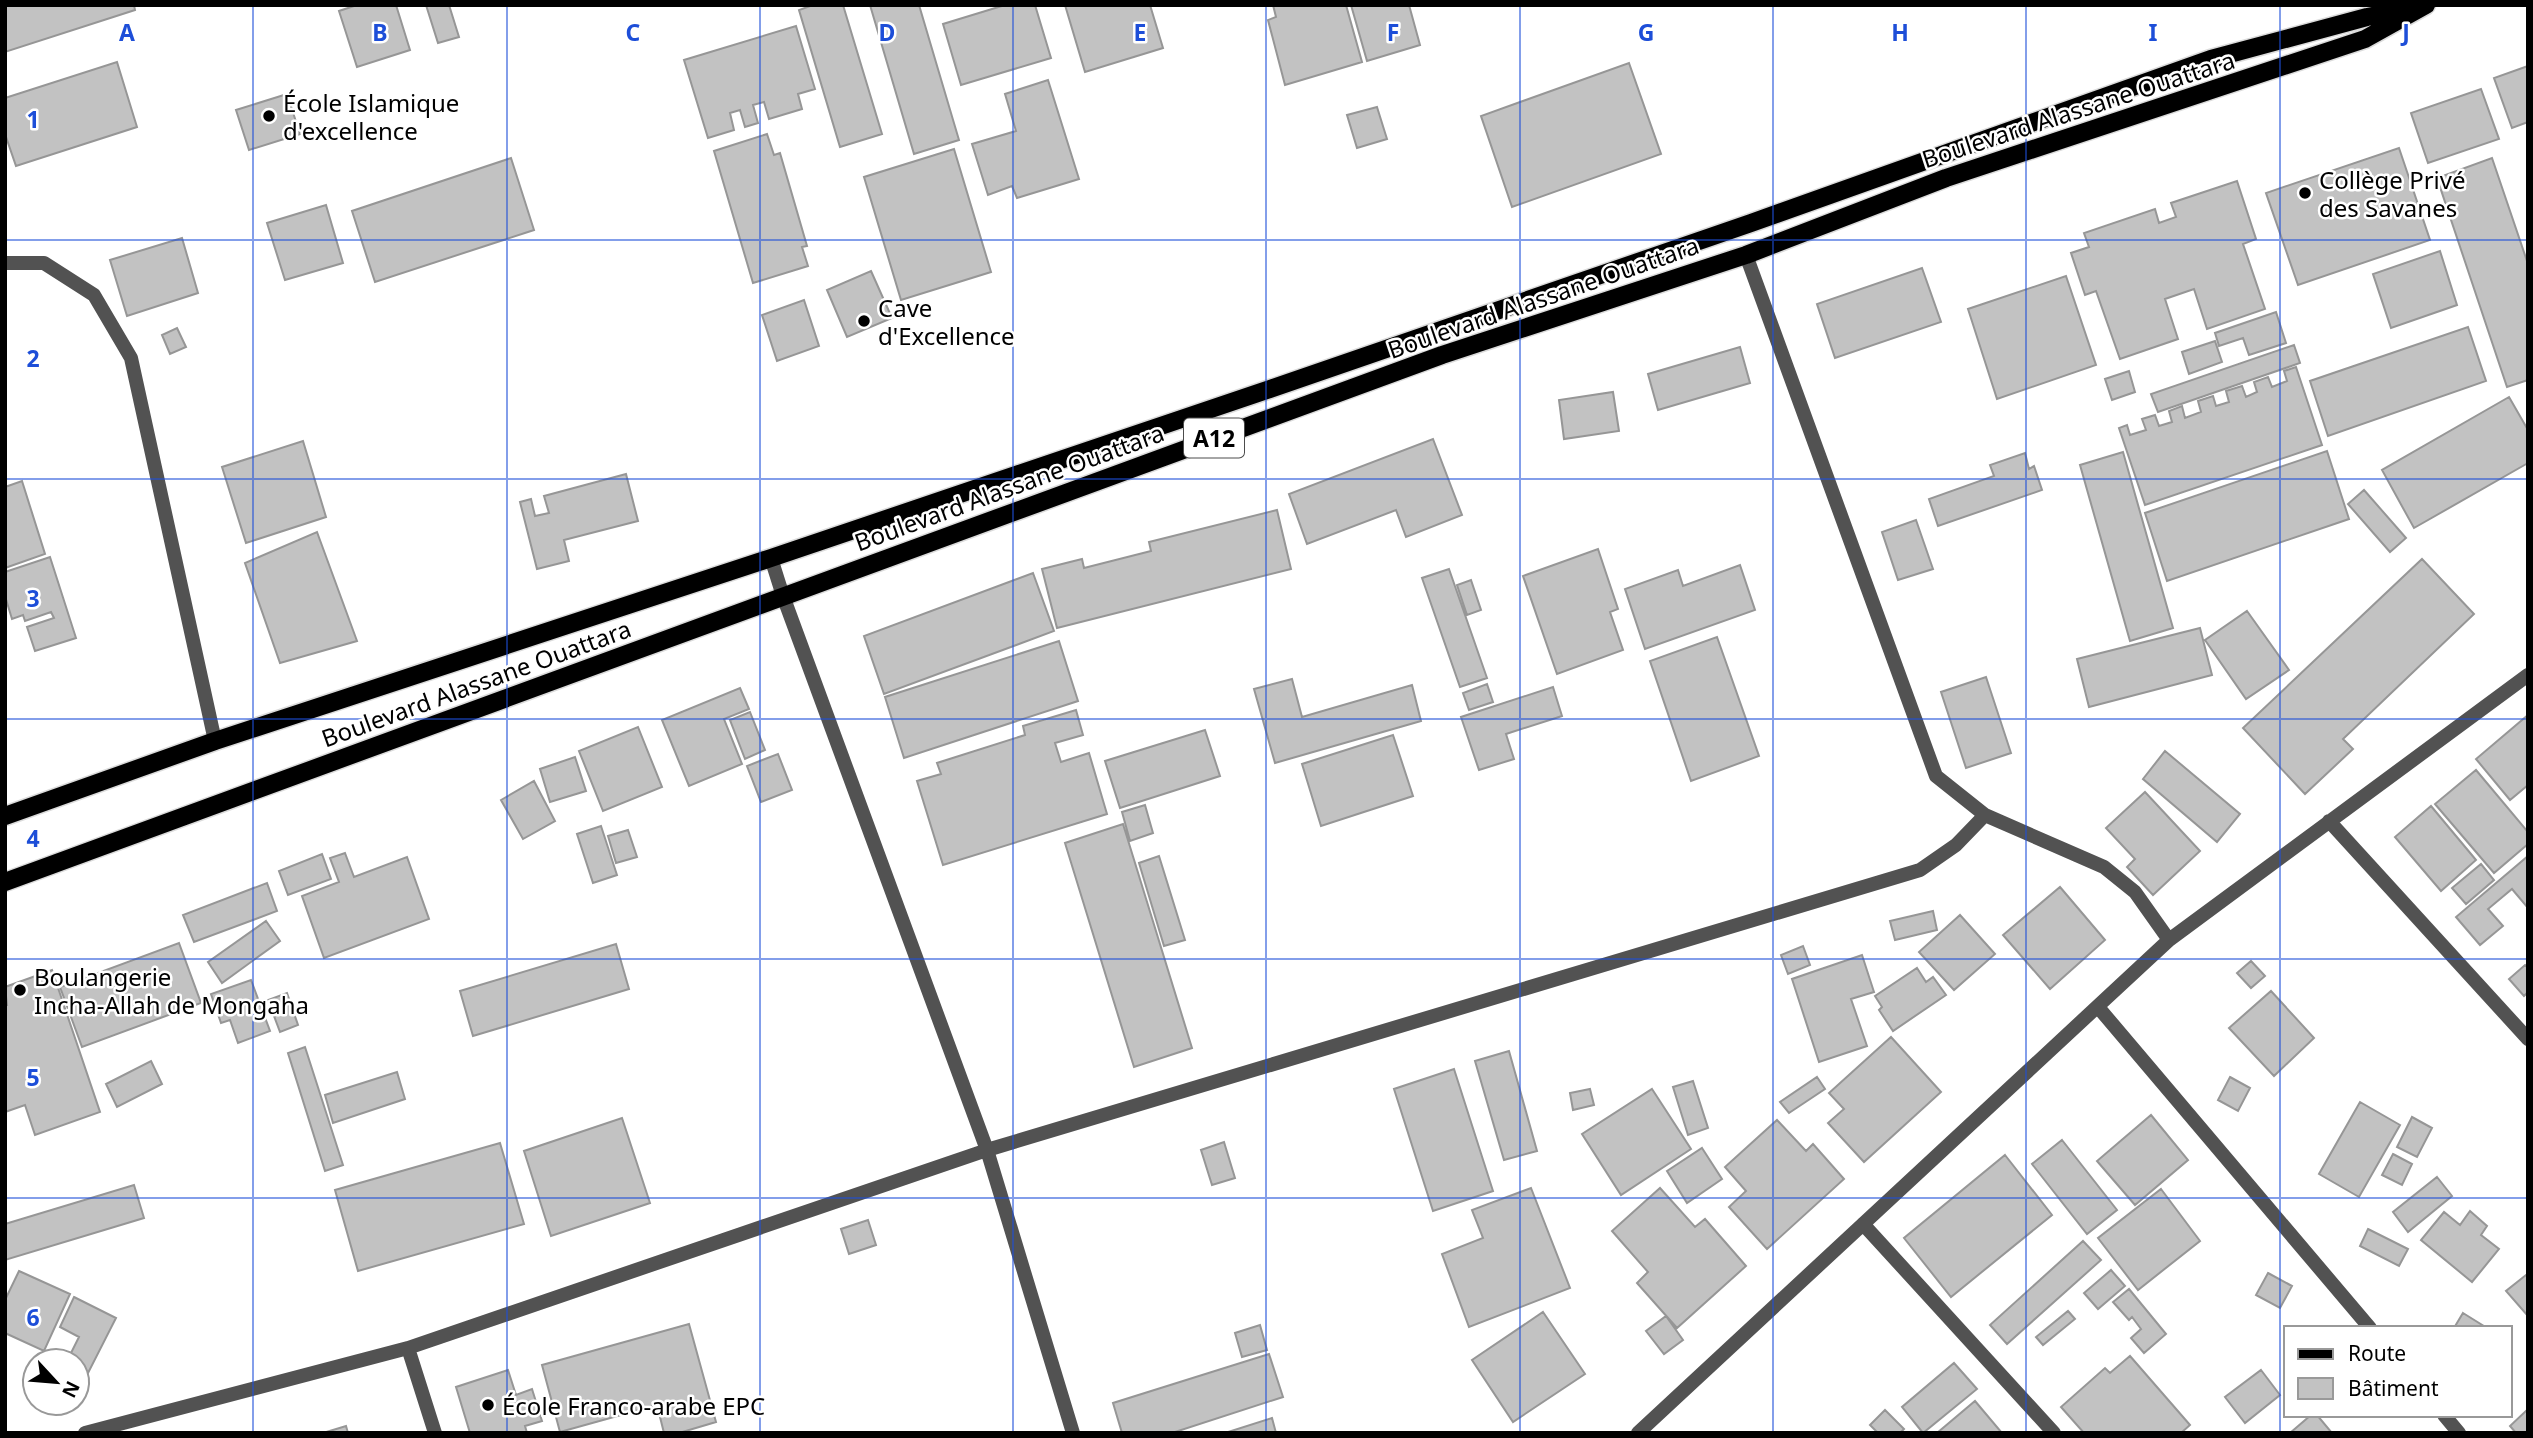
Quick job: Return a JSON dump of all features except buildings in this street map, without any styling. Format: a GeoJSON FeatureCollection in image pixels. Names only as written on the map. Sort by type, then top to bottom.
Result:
{"type":"FeatureCollection","features":[{"type":"Feature","properties":{"kind":"main road","name":"Boulevard Alassane Ouattara"},"geometry":{"type":"LineString","coordinates":[[5,882],[1441,355],[1746,256],[1945,178],[2365,39],[2426,5]]}},
{"type":"Feature","properties":{"kind":"main road","name":"Boulevard Alassane Ouattara"},"geometry":{"type":"LineString","coordinates":[[5,816],[215,741],[771,558],[1738,228],[2211,59],[2367,16],[2426,5]]}},
{"type":"Feature","properties":{"kind":"street"},"geometry":{"type":"LineString","coordinates":[[1746,256],[1936,776],[1985,815],[2104,867],[2135,892],[2169,940]]}},
{"type":"Feature","properties":{"kind":"street"},"geometry":{"type":"LineString","coordinates":[[5,263],[44,263],[94,295],[131,358],[215,741]]}},
{"type":"Feature","properties":{"kind":"street"},"geometry":{"type":"LineString","coordinates":[[771,558],[987,1150],[1073,1433]]}},
{"type":"Feature","properties":{"kind":"street"},"geometry":{"type":"LineString","coordinates":[[1643,1431],[2169,940],[2528,675]]}},
{"type":"Feature","properties":{"kind":"street"},"geometry":{"type":"LineString","coordinates":[[85,1433],[408,1348],[987,1150],[1920,870],[1956,845],[1985,815]]}},
{"type":"Feature","properties":{"kind":"street"},"geometry":{"type":"LineString","coordinates":[[2329,821],[2528,1039]]}},
{"type":"Feature","properties":{"kind":"street"},"geometry":{"type":"LineString","coordinates":[[2098,1007],[2368,1326]]}},
{"type":"Feature","properties":{"kind":"street"},"geometry":{"type":"LineString","coordinates":[[1863,1224],[2054,1433]]}},
{"type":"Feature","properties":{"kind":"street"},"geometry":{"type":"LineString","coordinates":[[408,1348],[435,1433]]}},
{"type":"Feature","properties":{"kind":"street"},"geometry":{"type":"LineString","coordinates":[[2446,1417],[2459,1433]]}},
{"type":"Feature","properties":{"kind":"place","name":"École Islamique d'excellence"},"geometry":{"type":"Point","coordinates":[269,116]}},
{"type":"Feature","properties":{"kind":"place","name":"Collège Privé des Savanes"},"geometry":{"type":"Point","coordinates":[2305,193]}},
{"type":"Feature","properties":{"kind":"place","name":"Cave d'Excellence"},"geometry":{"type":"Point","coordinates":[864,321]}},
{"type":"Feature","properties":{"kind":"place","name":"Boulangerie Incha-Allah de Mongaha"},"geometry":{"type":"Point","coordinates":[20,990]}},
{"type":"Feature","properties":{"kind":"place","name":"École Franco-arabe EPC"},"geometry":{"type":"Point","coordinates":[488,1405]}}]}
